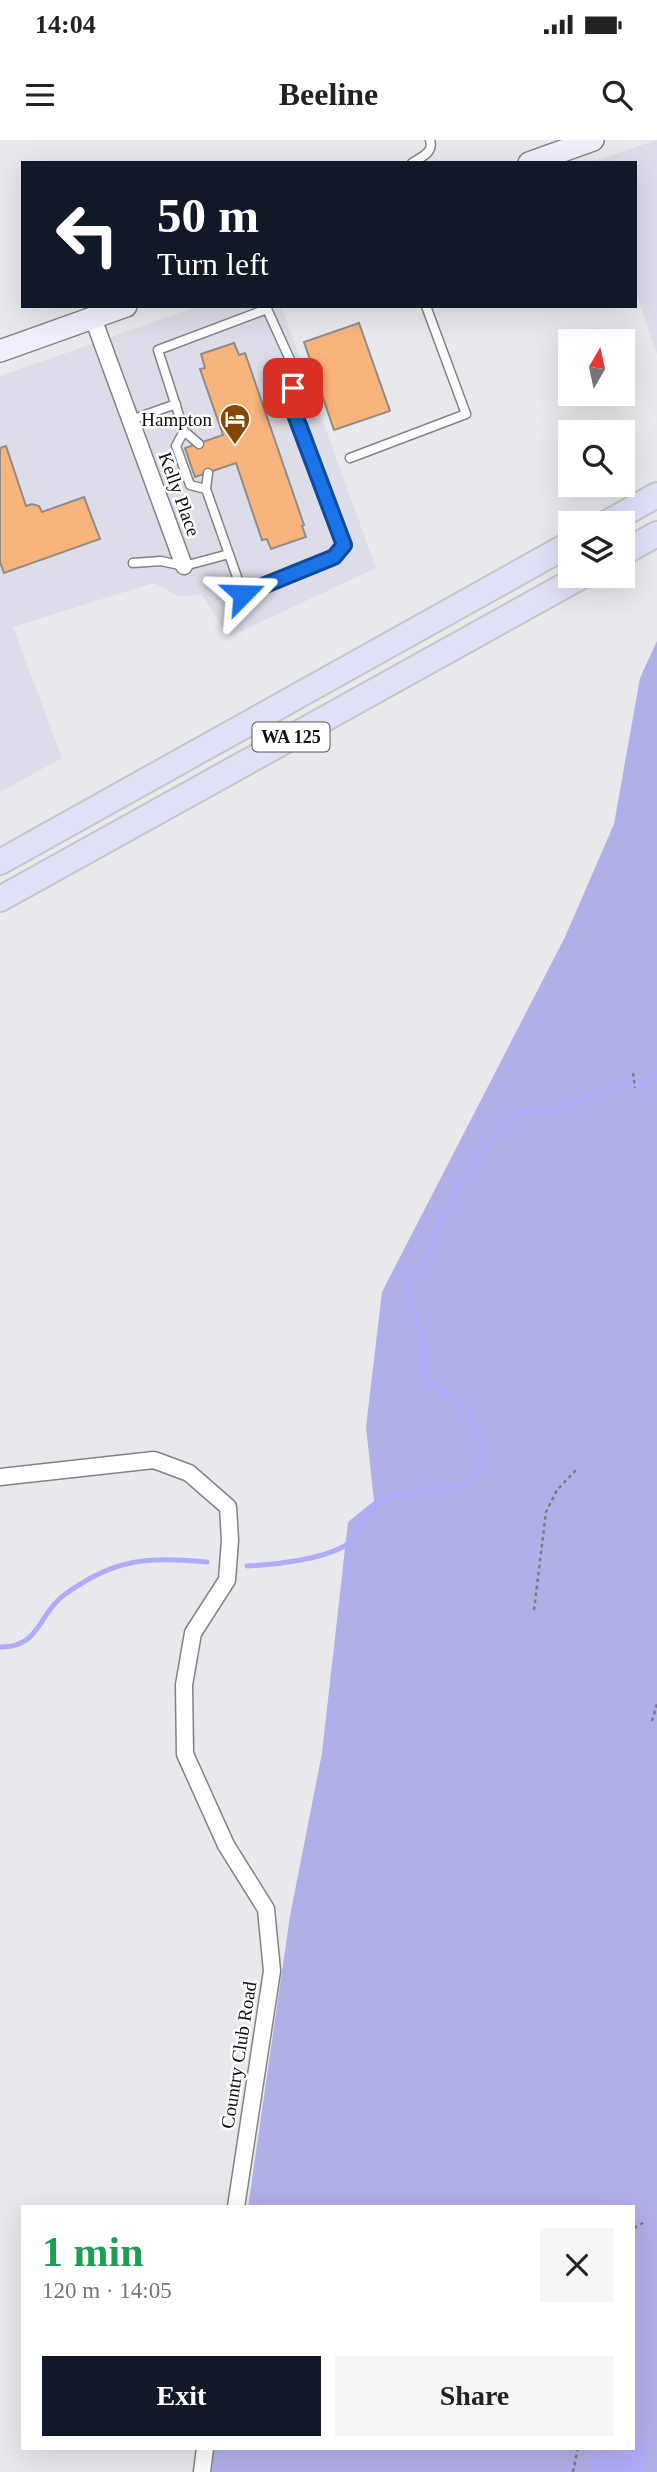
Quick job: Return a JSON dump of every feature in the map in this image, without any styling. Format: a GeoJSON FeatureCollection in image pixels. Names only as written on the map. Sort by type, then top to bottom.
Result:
{"type":"FeatureCollection","features":[{"type":"Feature","properties":{"kind":"main road"},"geometry":{"type":"LineString","coordinates":[[535,161],[593,140]]}},
{"type":"Feature","properties":{"kind":"main road"},"geometry":{"type":"LineString","coordinates":[[0,351],[120,308]]}},
{"type":"Feature","properties":{"kind":"main road"},"geometry":{"type":"LineString","coordinates":[[628,511],[657,495]]}},
{"type":"Feature","properties":{"kind":"main road"},"geometry":{"type":"LineString","coordinates":[[635,546],[657,534]]}},
{"type":"Feature","properties":{"kind":"main road","name":"WA 125"},"geometry":{"type":"LineString","coordinates":[[0,862],[558,551]]}},
{"type":"Feature","properties":{"kind":"main road","name":"WA 125"},"geometry":{"type":"LineString","coordinates":[[0,899],[560,588]]}},
{"type":"Feature","properties":{"kind":"street","name":"Kelly Place"},"geometry":{"type":"LineString","coordinates":[[93,318],[184,566]]}},
{"type":"Feature","properties":{"kind":"street","name":"Country Club Road"},"geometry":{"type":"LineString","coordinates":[[0,1477],[153,1460],[189,1474],[229,1507],[227,1580],[193,1633],[184,1685],[185,1754],[226,1845],[266,1909],[272,1971],[236,2205]]}},
{"type":"Feature","properties":{"kind":"street"},"geometry":{"type":"LineString","coordinates":[[202,2472],[205,2450]]}},
{"type":"Feature","properties":{"kind":"lane"},"geometry":{"type":"LineString","coordinates":[[415,161],[428,153],[432,144],[430,140]]}},
{"type":"Feature","properties":{"kind":"lane"},"geometry":{"type":"LineString","coordinates":[[350,457],[466,414],[427,308]]}},
{"type":"Feature","properties":{"kind":"lane"},"geometry":{"type":"LineString","coordinates":[[199,444],[184,431],[158,350],[267,309],[296,373],[291,404],[344,545],[334,557],[243,594],[206,489],[208,473]]}},
{"type":"Feature","properties":{"kind":"lane"},"geometry":{"type":"LineString","coordinates":[[131,420],[176,404]]}},
{"type":"Feature","properties":{"kind":"lane"},"geometry":{"type":"LineString","coordinates":[[184,431],[176,446],[190,485],[206,489]]}},
{"type":"Feature","properties":{"kind":"lane"},"geometry":{"type":"LineString","coordinates":[[133,563],[161,561],[184,566],[229,554]]}},
{"type":"Feature","properties":{"kind":"path"},"geometry":{"type":"LineString","coordinates":[[633,1073],[635,1088]]}},
{"type":"Feature","properties":{"kind":"path"},"geometry":{"type":"LineString","coordinates":[[534,1610],[546,1512],[557,1490],[577,1469]]}},
{"type":"Feature","properties":{"kind":"path"},"geometry":{"type":"LineString","coordinates":[[652,1721],[657,1704]]}},
{"type":"Feature","properties":{"kind":"path"},"geometry":{"type":"LineString","coordinates":[[635,2227],[646,2221]]}},
{"type":"Feature","properties":{"kind":"path"},"geometry":{"type":"LineString","coordinates":[[573,2472],[578,2450]]}},
{"type":"Feature","properties":{"kind":"shaded area"},"geometry":{"type":"Polygon","coordinates":[[[657,140],[657,354],[637,297],[637,161],[594,161],[657,140]]]}},
{"type":"Feature","properties":{"kind":"shaded area"},"geometry":{"type":"Polygon","coordinates":[[[193,308],[282,308],[376,568],[229,637],[202,595],[178,596],[154,583],[13,627],[62,758],[0,792],[0,376],[193,308]]]}},
{"type":"Feature","properties":{"kind":"shaded area"},"geometry":{"type":"Polygon","coordinates":[[[657,641],[657,2472],[212,2472],[213,2450],[635,2450],[635,2205],[248,2205],[290,1916],[322,1753],[348,1522],[374,1501],[366,1427],[382,1292],[565,937],[614,824],[640,678],[657,641]]]}},
{"type":"Feature","properties":{"kind":"shaded area"},"geometry":{"type":"Polygon","coordinates":[[[635,2440],[649,2442],[644,2472],[590,2472],[593,2452],[622,2457],[624,2450],[635,2450],[635,2440]]]}},
{"type":"Feature","properties":{"kind":"building"},"geometry":{"type":"Polygon","coordinates":[[[359,323],[390,411],[334,430],[304,342],[359,323]]]}},
{"type":"Feature","properties":{"kind":"building","name":"Hampton"},"geometry":{"type":"Polygon","coordinates":[[[234,343],[239,355],[245,353],[304,525],[302,526],[306,537],[271,549],[267,539],[262,540],[236,463],[195,477],[185,448],[223,435],[200,369],[205,368],[201,354],[234,343]]]}},
{"type":"Feature","properties":{"kind":"building"},"geometry":{"type":"Polygon","coordinates":[[[6,446],[26,506],[39,506],[42,512],[84,497],[100,539],[4,573],[0,562],[0,448],[6,446]]]}},
{"type":"Feature","properties":{"kind":"waterway"},"geometry":{"type":"LineString","coordinates":[[247,1566],[286,1562],[329,1553],[350,1542],[370,1510],[382,1501],[402,1494],[455,1485],[476,1475],[483,1455],[471,1420],[457,1402],[430,1381],[424,1372],[422,1342],[410,1299],[410,1281],[431,1253],[436,1231],[447,1210],[450,1197],[472,1162],[515,1116],[529,1110],[552,1110],[579,1103],[591,1095],[631,1081],[639,1082],[645,1088],[657,1074]]}},
{"type":"Feature","properties":{"kind":"waterway"},"geometry":{"type":"LineString","coordinates":[[0,1647],[23,1642],[64,1595],[116,1567],[148,1560],[207,1562]]}},
{"type":"Feature","properties":{"kind":"place","name":"Hampton"},"geometry":{"type":"Point","coordinates":[235,446]}},
{"type":"Feature","properties":{"kind":"route"},"geometry":{"type":"LineString","coordinates":[[243,594],[334,557],[344,545],[291,404],[293,388]]}}]}
